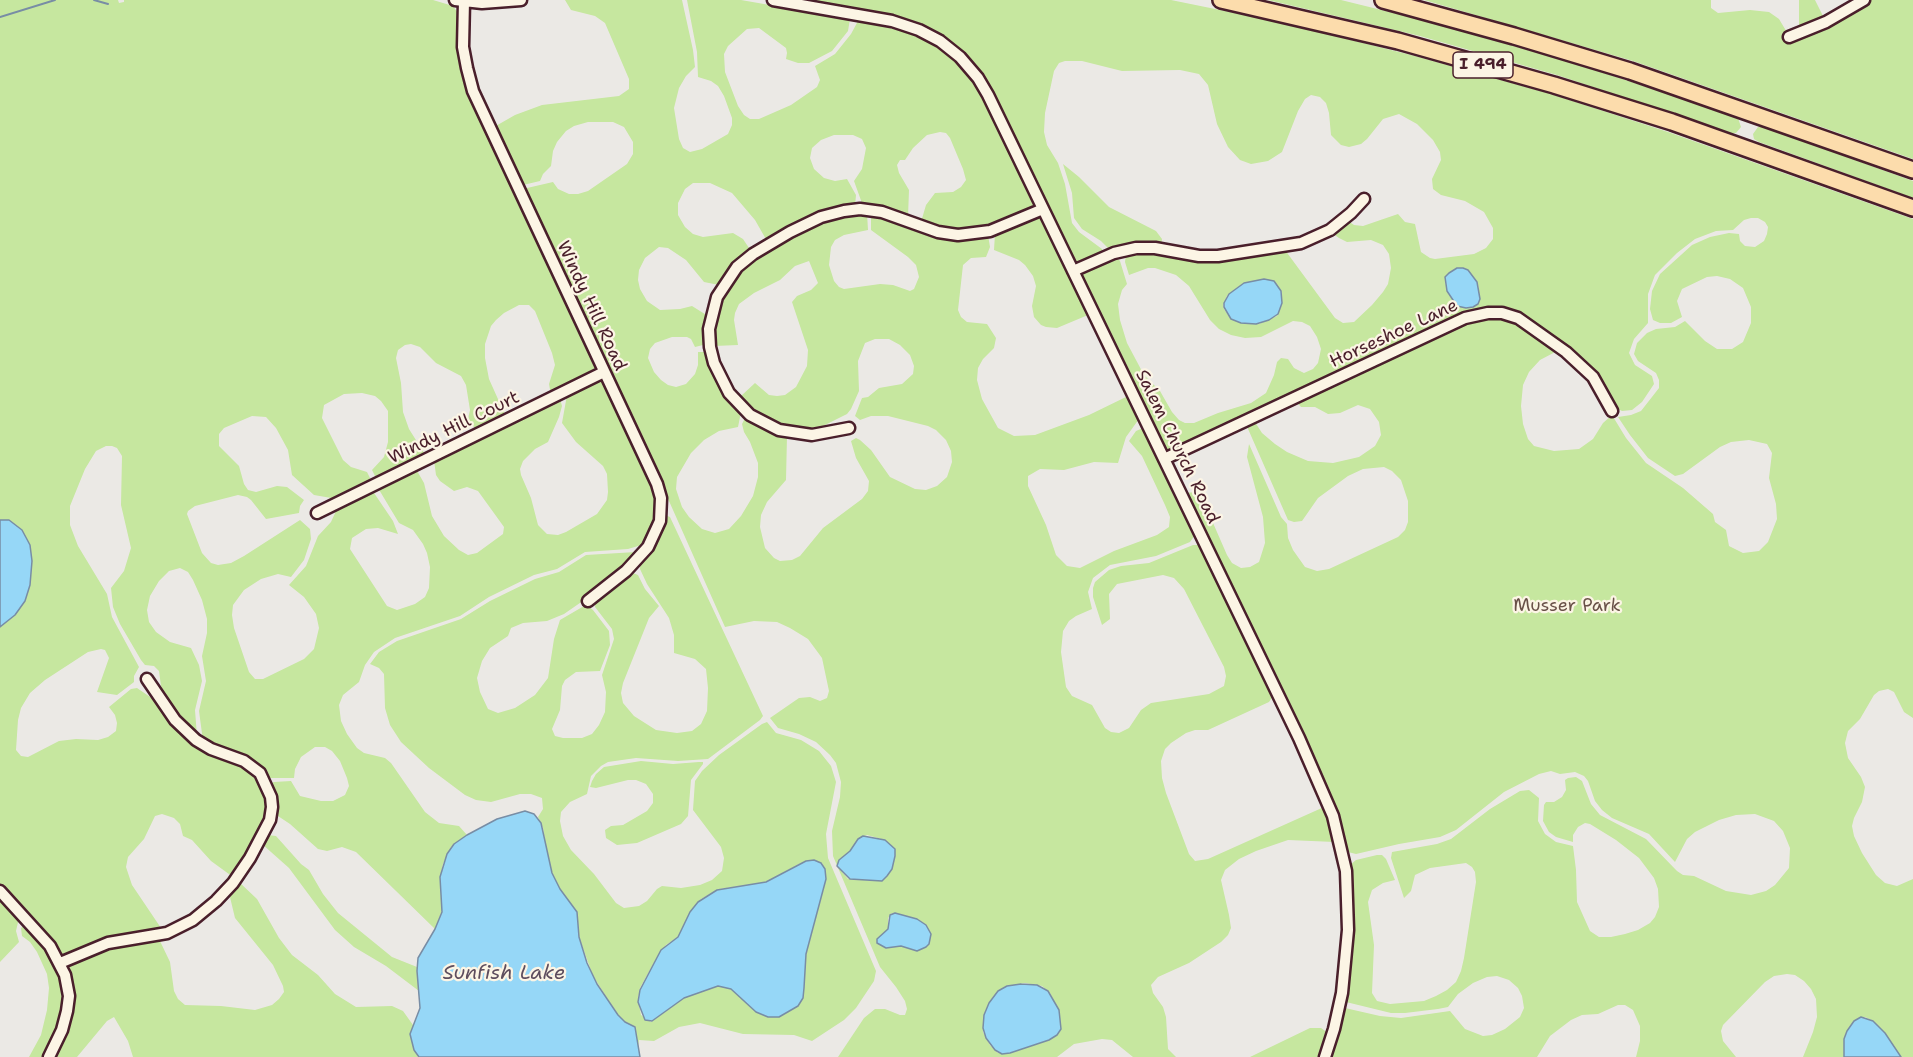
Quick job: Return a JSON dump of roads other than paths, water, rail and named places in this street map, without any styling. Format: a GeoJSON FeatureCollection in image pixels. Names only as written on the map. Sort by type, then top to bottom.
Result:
{"type":"FeatureCollection","features":[{"type":"Feature","properties":{"kind":"highway","name":"I 494"},"geometry":{"type":"LineString","coordinates":[[1221,0],[1398,41],[1554,85],[1672,122],[1913,208]]}},
{"type":"Feature","properties":{"kind":"highway","name":"I 494"},"geometry":{"type":"LineString","coordinates":[[1383,0],[1619,67],[1713,98],[1913,170]]}},
{"type":"Feature","properties":{"kind":"street"},"geometry":{"type":"LineString","coordinates":[[459,1],[491,3],[521,0]]}},
{"type":"Feature","properties":{"kind":"street","name":"Salem Church Road"},"geometry":{"type":"LineString","coordinates":[[773,0],[898,23],[931,35],[968,64],[982,85],[1315,772],[1336,824],[1347,883],[1348,940],[1340,1004],[1325,1057]]}},
{"type":"Feature","properties":{"kind":"street"},"geometry":{"type":"LineString","coordinates":[[1789,37],[1826,22],[1864,0]]}},
{"type":"Feature","properties":{"kind":"street","name":"Windy Hill Road"},"geometry":{"type":"LineString","coordinates":[[459,1],[466,68],[473,91],[662,498],[662,510],[657,530],[642,555],[588,601]]}},
{"type":"Feature","properties":{"kind":"street"},"geometry":{"type":"LineString","coordinates":[[1073,271],[1114,253],[1136,248],[1155,248],[1199,256],[1218,256],[1301,243],[1330,230],[1364,199]]}},
{"type":"Feature","properties":{"kind":"street"},"geometry":{"type":"LineString","coordinates":[[849,428],[809,435],[779,430],[750,415],[729,393],[714,363],[709,329],[717,297],[737,267],[753,254],[790,232],[821,218],[844,211],[860,209],[882,212],[938,232],[958,235],[990,231],[1043,209]]}},
{"type":"Feature","properties":{"kind":"street","name":"Horseshoe Lane"},"geometry":{"type":"LineString","coordinates":[[1164,459],[1445,327],[1470,316],[1488,313],[1502,312],[1518,318],[1566,352],[1593,377],[1612,411]]}},
{"type":"Feature","properties":{"kind":"street","name":"Windy Hill Court"},"geometry":{"type":"LineString","coordinates":[[317,513],[604,372]]}},
{"type":"Feature","properties":{"kind":"street"},"geometry":{"type":"LineString","coordinates":[[60,963],[108,943],[167,933],[193,920],[223,895],[233,883],[250,858],[270,820],[271,797],[260,773],[244,762],[211,749],[196,740],[175,720],[147,678]]}},
{"type":"Feature","properties":{"kind":"street"},"geometry":{"type":"LineString","coordinates":[[0,891],[45,939],[60,963],[67,984],[69,1005],[49,1057]]}},
{"type":"Feature","properties":{"kind":"water"},"geometry":{"type":"Polygon","coordinates":[[[1457,268],[1468,270],[1477,282],[1480,299],[1473,307],[1457,306],[1447,291],[1445,277],[1457,268]]]}},
{"type":"Feature","properties":{"kind":"water"},"geometry":{"type":"Polygon","coordinates":[[[1264,279],[1274,281],[1281,291],[1282,303],[1278,314],[1256,324],[1241,323],[1231,319],[1224,307],[1229,294],[1244,283],[1264,279]]]}},
{"type":"Feature","properties":{"kind":"water"},"geometry":{"type":"Polygon","coordinates":[[[0,520],[9,520],[22,530],[30,545],[32,561],[30,585],[25,601],[15,615],[0,627],[0,520]]]}},
{"type":"Feature","properties":{"kind":"water","name":"Sunfish Lake"},"geometry":{"type":"Polygon","coordinates":[[[525,811],[534,814],[541,823],[552,873],[560,889],[577,912],[579,937],[587,963],[597,984],[618,1015],[635,1027],[640,1057],[419,1057],[414,1050],[410,1034],[420,1008],[418,958],[442,912],[440,877],[447,854],[454,844],[467,835],[497,819],[525,811]]]}},
{"type":"Feature","properties":{"kind":"water"},"geometry":{"type":"Polygon","coordinates":[[[863,836],[885,840],[895,849],[892,869],[882,881],[850,879],[837,866],[839,860],[863,836]]]}},
{"type":"Feature","properties":{"kind":"water"},"geometry":{"type":"Polygon","coordinates":[[[814,860],[821,863],[825,869],[826,879],[806,954],[803,998],[798,1006],[779,1017],[768,1017],[756,1012],[731,989],[718,986],[684,998],[652,1021],[645,1020],[638,1002],[640,990],[661,950],[678,937],[690,912],[698,902],[717,890],[766,882],[806,861],[814,860]]]}},
{"type":"Feature","properties":{"kind":"water"},"geometry":{"type":"Polygon","coordinates":[[[895,913],[917,919],[926,925],[931,934],[926,947],[917,951],[901,946],[886,948],[877,943],[877,939],[888,929],[890,915],[895,913]]]}},
{"type":"Feature","properties":{"kind":"water"},"geometry":{"type":"Polygon","coordinates":[[[1037,985],[1048,991],[1059,1010],[1061,1029],[1049,1040],[1002,1054],[995,1050],[986,1038],[983,1028],[984,1015],[998,991],[1007,986],[1037,985]]]}},
{"type":"Feature","properties":{"kind":"water"},"geometry":{"type":"Polygon","coordinates":[[[1861,1017],[1873,1021],[1885,1033],[1901,1057],[1844,1057],[1844,1039],[1847,1031],[1854,1021],[1861,1017]]]}},
{"type":"Feature","properties":{"kind":"waterway"},"geometry":{"type":"LineString","coordinates":[[0,17],[55,0]]}},
{"type":"Feature","properties":{"kind":"waterway"},"geometry":{"type":"LineString","coordinates":[[94,0],[108,4]]}},
{"type":"Feature","properties":{"kind":"park label","name":"Musser Park"},"geometry":{"type":"Point","coordinates":[1567,606]}}]}
